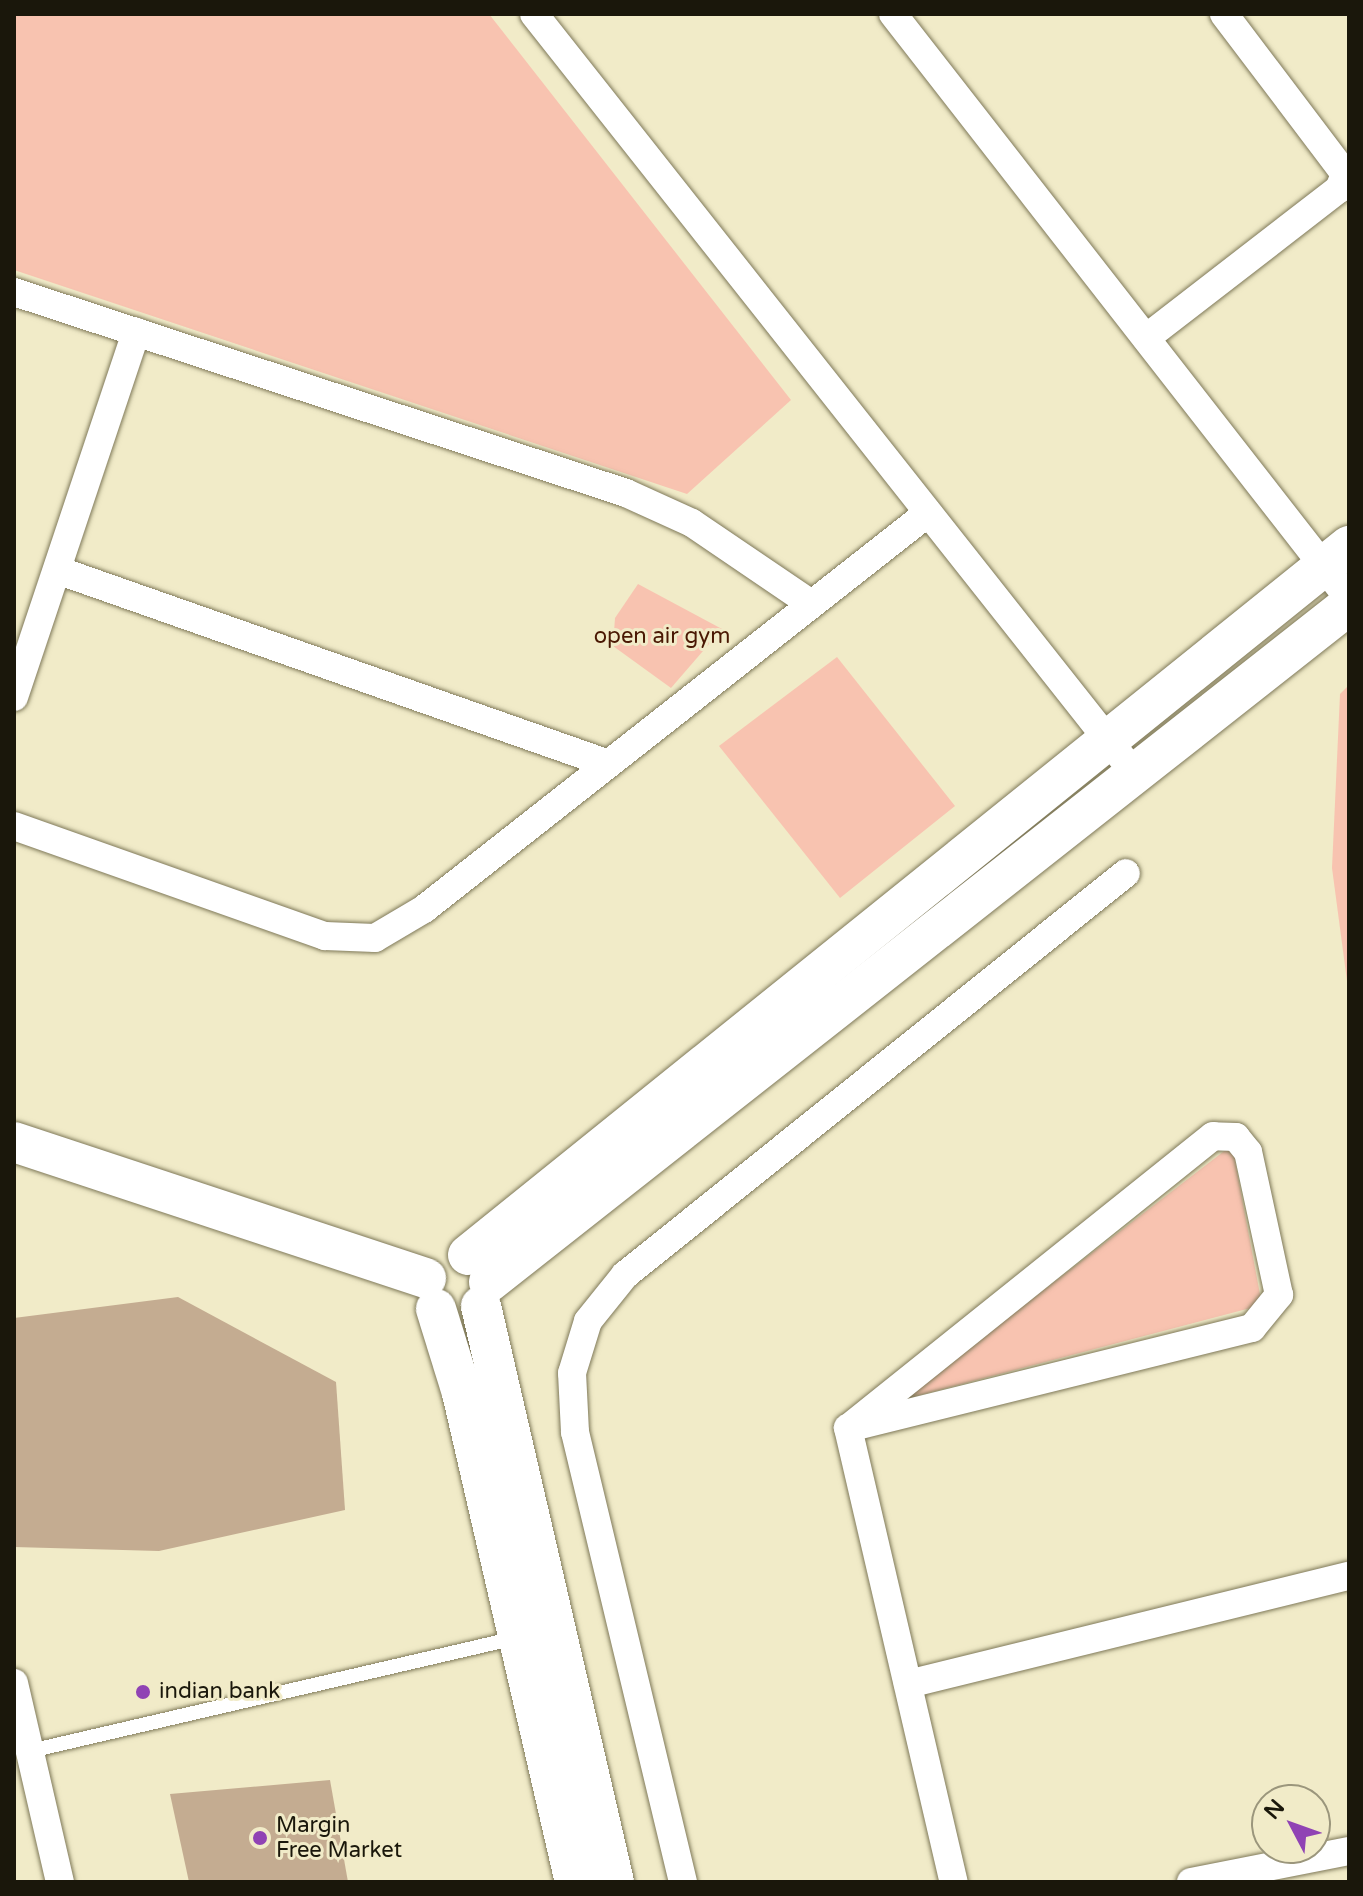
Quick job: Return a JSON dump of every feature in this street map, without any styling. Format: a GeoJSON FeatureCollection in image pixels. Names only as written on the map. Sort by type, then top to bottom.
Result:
{"type":"FeatureCollection","features":[{"type":"Feature","properties":{"kind":"street"},"geometry":{"type":"LineString","coordinates":[[534,14],[1134,773]]}},
{"type":"Feature","properties":{"kind":"street"},"geometry":{"type":"LineString","coordinates":[[479,1281],[1134,773],[1349,602],[1337,556],[1146,338],[893,14]]}},
{"type":"Feature","properties":{"kind":"street"},"geometry":{"type":"LineString","coordinates":[[1146,338],[1339,189],[1345,174],[1342,161],[1224,14]]}},
{"type":"Feature","properties":{"kind":"street"},"geometry":{"type":"LineString","coordinates":[[14,292],[626,493],[692,523],[811,604]]}},
{"type":"Feature","properties":{"kind":"street"},"geometry":{"type":"LineString","coordinates":[[14,697],[136,332]]}},
{"type":"Feature","properties":{"kind":"street"},"geometry":{"type":"LineString","coordinates":[[14,826],[325,936],[375,938],[424,909],[928,513]]}},
{"type":"Feature","properties":{"kind":"street"},"geometry":{"type":"LineString","coordinates":[[14,1142],[431,1294],[459,1316],[479,1281],[1108,739],[1337,556]]}},
{"type":"Feature","properties":{"kind":"street"},"geometry":{"type":"LineString","coordinates":[[57,570],[606,763]]}},
{"type":"Feature","properties":{"kind":"street"},"geometry":{"type":"LineString","coordinates":[[683,1882],[575,1432],[572,1373],[588,1321],[625,1275],[1126,873]]}},
{"type":"Feature","properties":{"kind":"street"},"geometry":{"type":"LineString","coordinates":[[1213,1136],[1236,1137],[1248,1152],[1279,1295],[1252,1328],[848,1428],[1213,1136]]}},
{"type":"Feature","properties":{"kind":"street"},"geometry":{"type":"LineString","coordinates":[[575,1882],[538,1634],[479,1281],[444,1255],[431,1294],[538,1634],[614,1882]]}},
{"type":"Feature","properties":{"kind":"street"},"geometry":{"type":"LineString","coordinates":[[848,1428],[954,1882]]}},
{"type":"Feature","properties":{"kind":"street"},"geometry":{"type":"LineString","coordinates":[[908,1684],[1349,1576]]}},
{"type":"Feature","properties":{"kind":"street"},"geometry":{"type":"LineString","coordinates":[[14,1683],[60,1882]]}},
{"type":"Feature","properties":{"kind":"street"},"geometry":{"type":"LineString","coordinates":[[1191,1882],[1349,1851]]}},
{"type":"Feature","properties":{"kind":"lane"},"geometry":{"type":"LineString","coordinates":[[30,1751],[538,1634]]}},
{"type":"Feature","properties":{"kind":"green space"},"geometry":{"type":"Polygon","coordinates":[[[14,14],[489,14],[791,400],[687,494],[14,270],[14,14]]]}},
{"type":"Feature","properties":{"kind":"green space","name":"open air gym"},"geometry":{"type":"Polygon","coordinates":[[[638,584],[722,629],[671,688],[613,646],[615,618],[638,584]]]}},
{"type":"Feature","properties":{"kind":"green space"},"geometry":{"type":"Polygon","coordinates":[[[837,657],[955,806],[840,898],[719,746],[837,657]]]}},
{"type":"Feature","properties":{"kind":"green space"},"geometry":{"type":"Polygon","coordinates":[[[1349,685],[1349,996],[1332,868],[1340,694],[1349,685]]]}},
{"type":"Feature","properties":{"kind":"green space"},"geometry":{"type":"Polygon","coordinates":[[[1232,1145],[1262,1305],[901,1400],[1232,1145]]]}},
{"type":"Feature","properties":{"kind":"building"},"geometry":{"type":"Polygon","coordinates":[[[178,1297],[336,1382],[345,1510],[159,1551],[14,1547],[14,1318],[178,1297]]]}},
{"type":"Feature","properties":{"kind":"building","name":"Margin Free Market"},"geometry":{"type":"Polygon","coordinates":[[[330,1780],[348,1882],[189,1882],[170,1794],[330,1780]]]}},
{"type":"Feature","properties":{"kind":"place","name":"indian bank"},"geometry":{"type":"Point","coordinates":[143,1692]}},
{"type":"Feature","properties":{"kind":"place","name":"Margin Free Market"},"geometry":{"type":"Point","coordinates":[260,1838]}}]}
